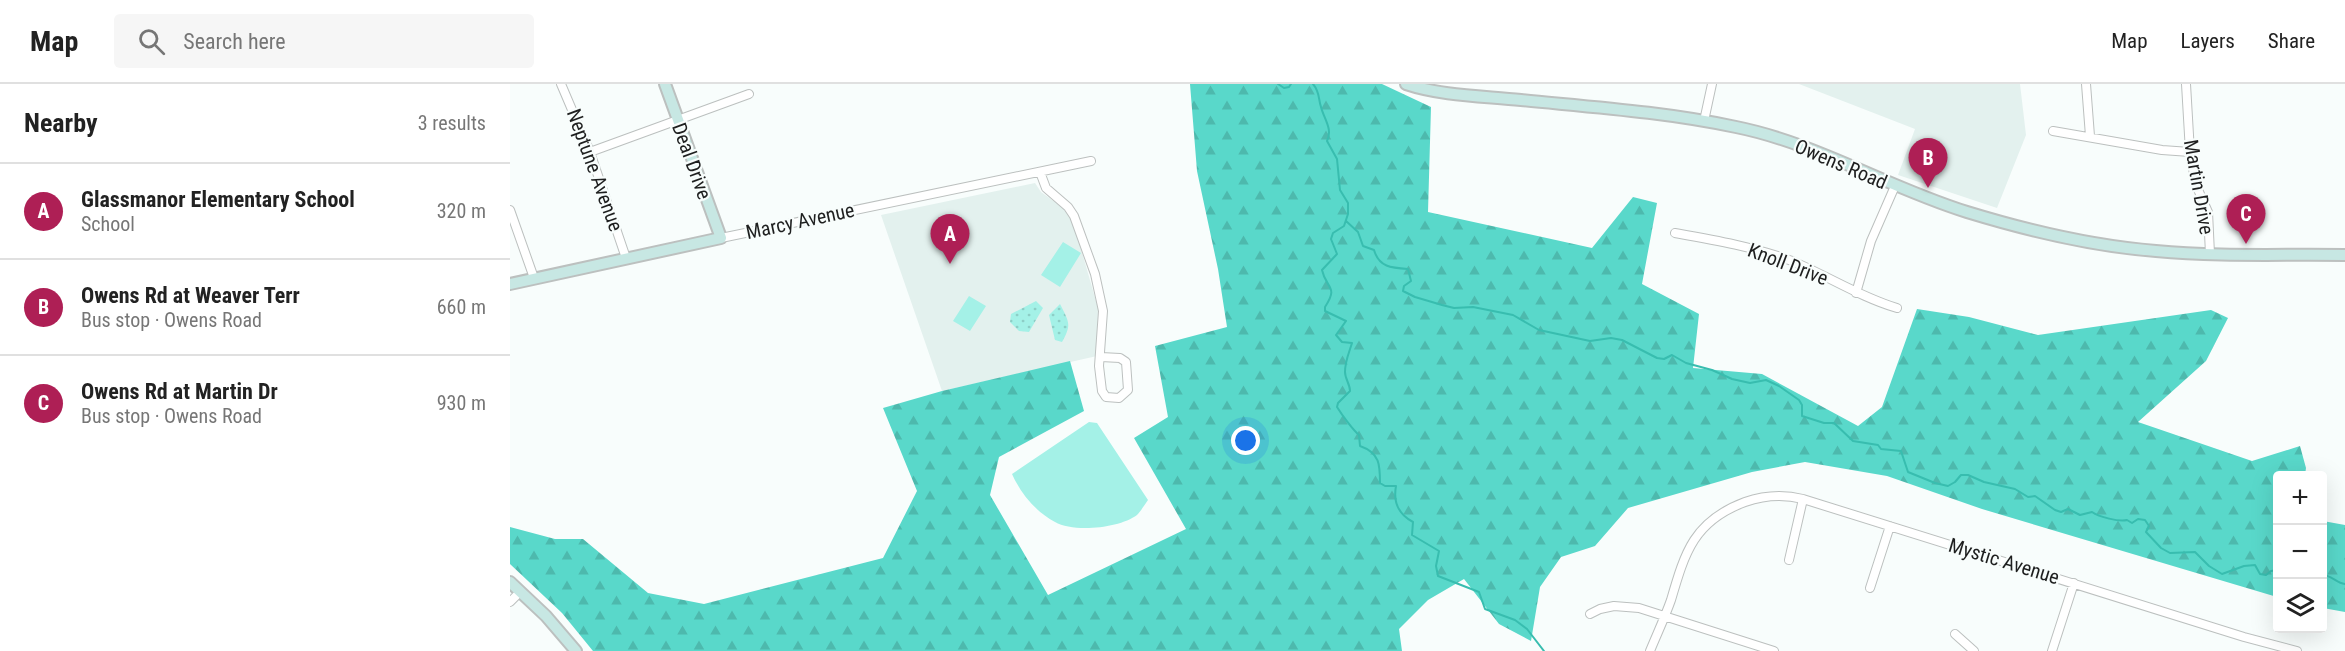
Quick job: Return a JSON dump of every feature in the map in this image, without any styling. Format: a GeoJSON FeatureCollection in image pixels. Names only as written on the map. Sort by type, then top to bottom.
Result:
{"type":"FeatureCollection","features":[{"type":"Feature","properties":{"kind":"street","name":"Neptune Avenue"},"geometry":{"type":"LineString","coordinates":[[561,84],[590,152],[626,258]]}},
{"type":"Feature","properties":{"kind":"street","name":"Deal Drive"},"geometry":{"type":"LineString","coordinates":[[665,84],[721,238]]}},
{"type":"Feature","properties":{"kind":"street","name":"Owens Road"},"geometry":{"type":"LineString","coordinates":[[1406,84],[1449,93],[1704,120],[1757,131],[1796,143],[1895,186],[2011,225],[2076,241],[2157,251],[2210,254],[2345,255]]}},
{"type":"Feature","properties":{"kind":"street"},"geometry":{"type":"LineString","coordinates":[[1704,120],[1712,84]]}},
{"type":"Feature","properties":{"kind":"street"},"geometry":{"type":"LineString","coordinates":[[2086,84],[2090,136]]}},
{"type":"Feature","properties":{"kind":"street","name":"Martin Drive"},"geometry":{"type":"LineString","coordinates":[[2186,84],[2190,152],[2196,185],[2208,212],[2210,254]]}},
{"type":"Feature","properties":{"kind":"street"},"geometry":{"type":"LineString","coordinates":[[590,152],[749,94]]}},
{"type":"Feature","properties":{"kind":"street"},"geometry":{"type":"LineString","coordinates":[[2053,131],[2162,150],[2190,152]]}},
{"type":"Feature","properties":{"kind":"street","name":"Marcy Avenue"},"geometry":{"type":"LineString","coordinates":[[510,284],[1091,161]]}},
{"type":"Feature","properties":{"kind":"street"},"geometry":{"type":"LineString","coordinates":[[1040,172],[1046,188],[1068,207],[1074,216],[1095,274],[1103,311],[1099,366],[1102,391],[1105,397],[1119,398],[1128,390],[1126,362],[1120,358],[1101,357]]}},
{"type":"Feature","properties":{"kind":"street"},"geometry":{"type":"LineString","coordinates":[[1856,292],[1871,241],[1895,186]]}},
{"type":"Feature","properties":{"kind":"street"},"geometry":{"type":"LineString","coordinates":[[510,210],[534,278]]}},
{"type":"Feature","properties":{"kind":"street","name":"Knoll Drive"},"geometry":{"type":"LineString","coordinates":[[1675,233],[1764,252],[1792,261],[1856,292],[1897,308]]}},
{"type":"Feature","properties":{"kind":"street","name":"Mystic Avenue"},"geometry":{"type":"LineString","coordinates":[[1665,615],[1684,555],[1696,537],[1713,519],[1733,507],[1772,495],[1790,496],[2244,637],[2297,651]]}},
{"type":"Feature","properties":{"kind":"street"},"geometry":{"type":"LineString","coordinates":[[1789,560],[1803,499]]}},
{"type":"Feature","properties":{"kind":"street"},"geometry":{"type":"LineString","coordinates":[[1870,588],[1890,526]]}},
{"type":"Feature","properties":{"kind":"street"},"geometry":{"type":"LineString","coordinates":[[510,582],[546,616],[576,651]]}},
{"type":"Feature","properties":{"kind":"street"},"geometry":{"type":"LineString","coordinates":[[2052,651],[2074,583]]}},
{"type":"Feature","properties":{"kind":"street"},"geometry":{"type":"LineString","coordinates":[[510,602],[520,592]]}},
{"type":"Feature","properties":{"kind":"street"},"geometry":{"type":"LineString","coordinates":[[1590,614],[1606,607],[1624,606],[1665,615],[1774,651]]}},
{"type":"Feature","properties":{"kind":"street"},"geometry":{"type":"LineString","coordinates":[[1650,651],[1665,615]]}},
{"type":"Feature","properties":{"kind":"street"},"geometry":{"type":"LineString","coordinates":[[1955,634],[1974,651]]}},
{"type":"Feature","properties":{"kind":"shaded area"},"geometry":{"type":"Polygon","coordinates":[[[1799,84],[2020,84],[2026,135],[1997,208],[1898,175],[1915,129],[1799,84]]]}},
{"type":"Feature","properties":{"kind":"shaded area"},"geometry":{"type":"Polygon","coordinates":[[[1035,183],[1041,192],[1066,210],[1073,221],[1098,308],[1097,356],[942,391],[881,215],[1035,183]]]}},
{"type":"Feature","properties":{"kind":"shaded area"},"geometry":{"type":"Polygon","coordinates":[[[1063,242],[1081,253],[1060,287],[1041,275],[1063,242]]]}},
{"type":"Feature","properties":{"kind":"shaded area"},"geometry":{"type":"Polygon","coordinates":[[[969,296],[986,306],[970,331],[953,321],[969,296]]]}},
{"type":"Feature","properties":{"kind":"shaded area"},"geometry":{"type":"Polygon","coordinates":[[[1036,301],[1043,308],[1029,332],[1019,331],[1010,322],[1011,314],[1036,301]]]}},
{"type":"Feature","properties":{"kind":"shaded area"},"geometry":{"type":"Polygon","coordinates":[[[1060,304],[1068,323],[1062,342],[1055,340],[1049,315],[1060,304]]]}},
{"type":"Feature","properties":{"kind":"shaded area"},"geometry":{"type":"Polygon","coordinates":[[[1089,422],[1097,423],[1148,500],[1137,515],[1120,523],[1085,528],[1063,525],[1048,518],[1035,507],[1024,495],[1012,474],[1089,422]]]}},
{"type":"Feature","properties":{"kind":"green space"},"geometry":{"type":"Polygon","coordinates":[[[1190,84],[1382,84],[1431,107],[1428,212],[1592,248],[1633,197],[1657,203],[1642,284],[1699,314],[1693,368],[1762,374],[1858,426],[1882,407],[1917,309],[1969,317],[2038,335],[2211,310],[2228,318],[2206,361],[2138,422],[2252,461],[2300,446],[2306,471],[2273,471],[2273,596],[1982,509],[1887,476],[1805,462],[1752,472],[1628,508],[1595,546],[1561,557],[1540,587],[1531,641],[1499,624],[1464,579],[1428,600],[1399,629],[1402,651],[593,651],[562,613],[510,564],[510,527],[555,539],[583,539],[648,593],[704,604],[883,558],[917,491],[883,408],[942,391],[1070,361],[1084,411],[999,457],[990,495],[1048,595],[1186,529],[1134,438],[1168,417],[1155,346],[1227,327],[1218,269],[1197,171],[1190,84]]]}},
{"type":"Feature","properties":{"kind":"green space"},"geometry":{"type":"Polygon","coordinates":[[[2327,522],[2345,525],[2345,612],[2327,609],[2327,522]]]}},
{"type":"Feature","properties":{"kind":"waterway"},"geometry":{"type":"LineString","coordinates":[[1278,84],[1284,88],[1291,84]]}},
{"type":"Feature","properties":{"kind":"waterway"},"geometry":{"type":"LineString","coordinates":[[1313,84],[1318,92],[1329,128],[1327,141],[1337,159],[1340,190],[1348,203],[1348,214],[1344,226],[1333,233],[1331,239],[1337,254],[1322,270],[1331,291],[1325,311],[1346,321],[1336,335],[1342,342],[1352,343],[1345,372],[1350,391],[1337,407],[1359,435],[1360,446],[1375,456],[1379,465],[1380,483],[1385,486],[1396,486],[1395,497],[1398,507],[1413,522],[1412,535],[1439,551],[1436,566],[1438,576],[1479,592],[1485,609],[1515,620],[1527,629],[1544,651]]}},
{"type":"Feature","properties":{"kind":"waterway"},"geometry":{"type":"LineString","coordinates":[[1346,221],[1358,232],[1363,246],[1374,250],[1382,263],[1386,266],[1408,269],[1411,281],[1404,286],[1403,291],[1415,297],[1454,308],[1473,307],[1513,315],[1539,330],[1590,341],[1611,338],[1622,340],[1657,358],[1664,359],[1672,355],[1686,363],[1712,370],[1732,379],[1750,383],[1766,380],[1799,400],[1802,405],[1802,416],[1824,423],[1834,423],[1853,441],[1878,445],[1881,449],[1901,451],[1908,472],[1935,483],[1948,486],[1961,475],[1968,475],[1984,482],[2015,489],[2028,497],[2035,496],[2061,512],[2068,509],[2080,515],[2092,512],[2132,523],[2138,519],[2145,520],[2149,526],[2146,532],[2161,548],[2170,553],[2195,552],[2209,566],[2222,574],[2244,566],[2255,565],[2260,574],[2266,575],[2273,571]]}},
{"type":"Feature","properties":{"kind":"waterway"},"geometry":{"type":"LineString","coordinates":[[2327,576],[2345,584]]}},
{"type":"Feature","properties":{"kind":"place","name":"Owens Rd at Weaver Terr"},"geometry":{"type":"Point","coordinates":[1928,188]}},
{"type":"Feature","properties":{"kind":"place","name":"Owens Rd at Martin Dr"},"geometry":{"type":"Point","coordinates":[2246,244]}},
{"type":"Feature","properties":{"kind":"place","name":"Glassmanor Elementary School"},"geometry":{"type":"Point","coordinates":[950,264]}}]}
